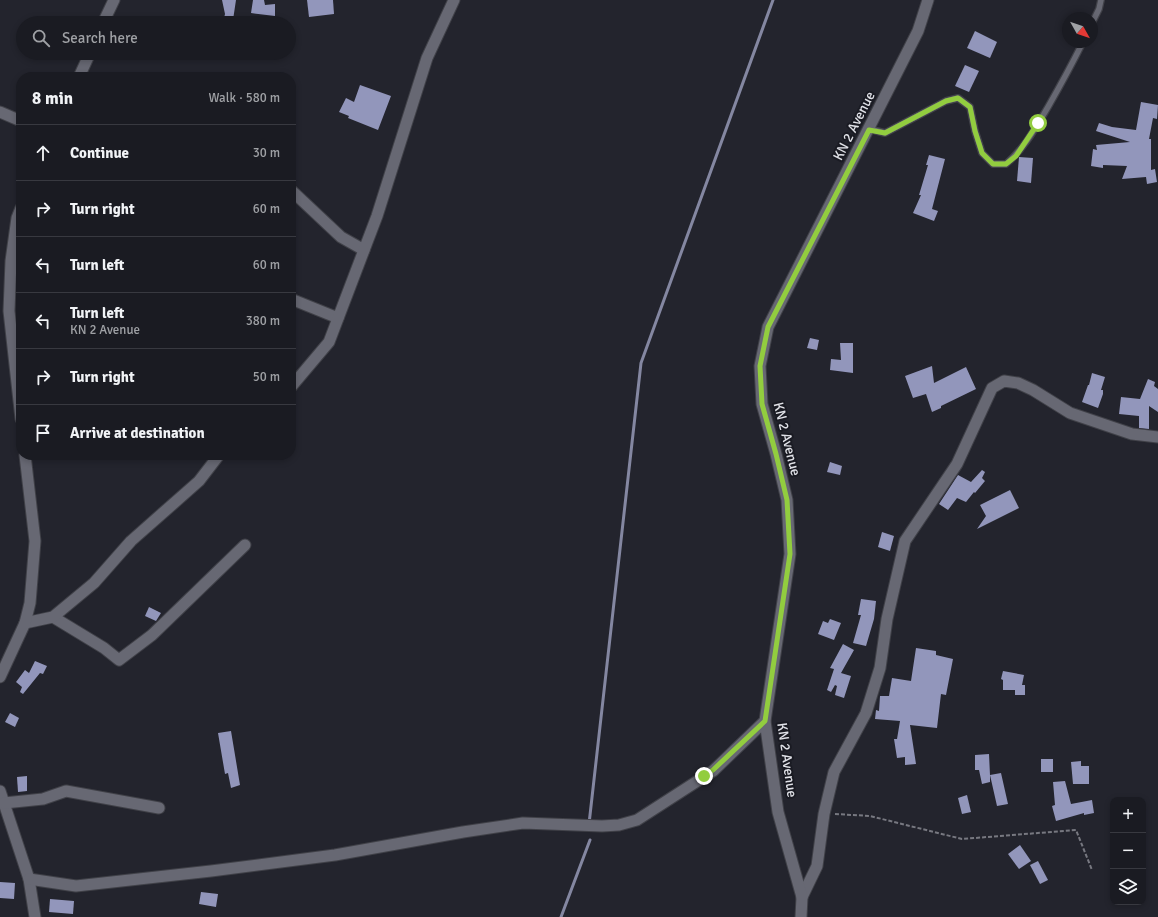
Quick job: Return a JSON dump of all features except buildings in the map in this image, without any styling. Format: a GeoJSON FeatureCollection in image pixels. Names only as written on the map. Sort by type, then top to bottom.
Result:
{"type":"FeatureCollection","features":[{"type":"Feature","properties":{"kind":"street"},"geometry":{"type":"LineString","coordinates":[[106,16],[114,0]]}},
{"type":"Feature","properties":{"kind":"street"},"geometry":{"type":"LineString","coordinates":[[296,381],[329,342],[376,216],[427,58],[454,0]]}},
{"type":"Feature","properties":{"kind":"street","name":"KN 2 Avenue"},"geometry":{"type":"LineString","coordinates":[[801,917],[802,897],[778,812],[765,721],[790,554],[787,500],[762,404],[760,366],[768,327],[869,130],[918,30],[928,0]]}},
{"type":"Feature","properties":{"kind":"street"},"geometry":{"type":"LineString","coordinates":[[81,72],[87,60]]}},
{"type":"Feature","properties":{"kind":"street"},"geometry":{"type":"LineString","coordinates":[[0,112],[16,119]]}},
{"type":"Feature","properties":{"kind":"street"},"geometry":{"type":"LineString","coordinates":[[296,195],[342,236],[364,250]]}},
{"type":"Feature","properties":{"kind":"street"},"geometry":{"type":"LineString","coordinates":[[16,225],[11,261],[9,311],[16,374]]}},
{"type":"Feature","properties":{"kind":"street"},"geometry":{"type":"LineString","coordinates":[[296,301],[338,318]]}},
{"type":"Feature","properties":{"kind":"street"},"geometry":{"type":"LineString","coordinates":[[802,897],[817,866],[824,814],[834,772],[866,713],[880,668],[887,619],[905,541],[957,464],[992,388],[1004,381],[1018,383],[1070,413],[1132,434],[1158,437]]}},
{"type":"Feature","properties":{"kind":"street"},"geometry":{"type":"LineString","coordinates":[[0,677],[25,623],[30,603],[35,541],[26,460]]}},
{"type":"Feature","properties":{"kind":"street"},"geometry":{"type":"LineString","coordinates":[[25,623],[53,617],[94,583],[131,541],[199,481],[215,460]]}},
{"type":"Feature","properties":{"kind":"street"},"geometry":{"type":"LineString","coordinates":[[53,617],[104,648],[119,660],[152,635],[245,545]]}},
{"type":"Feature","properties":{"kind":"street"},"geometry":{"type":"LineString","coordinates":[[29,879],[76,886],[335,855],[523,823],[602,826],[619,825],[637,820],[713,770],[765,721]]}},
{"type":"Feature","properties":{"kind":"street"},"geometry":{"type":"LineString","coordinates":[[0,791],[29,879],[35,917]]}},
{"type":"Feature","properties":{"kind":"street"},"geometry":{"type":"LineString","coordinates":[[4,803],[43,800],[66,792],[159,808]]}},
{"type":"Feature","properties":{"kind":"lane"},"geometry":{"type":"LineString","coordinates":[[1098,12],[1102,0]]}},
{"type":"Feature","properties":{"kind":"lane"},"geometry":{"type":"LineString","coordinates":[[869,130],[885,133],[946,101],[958,98],[970,107],[975,131],[982,153],[993,164],[1006,164],[1016,156],[1038,123],[1067,74],[1080,48]]}},
{"type":"Feature","properties":{"kind":"path"},"geometry":{"type":"LineString","coordinates":[[824,814],[870,816],[962,839],[1076,830],[1092,870]]}},
{"type":"Feature","properties":{"kind":"waterway"},"geometry":{"type":"LineString","coordinates":[[589,824],[641,363],[773,0]]}},
{"type":"Feature","properties":{"kind":"waterway"},"geometry":{"type":"LineString","coordinates":[[561,917],[590,840]]}},
{"type":"Feature","properties":{"kind":"route"},"geometry":{"type":"LineString","coordinates":[[704,776],[713,770],[765,721],[790,554],[787,500],[762,404],[760,366],[768,327],[818,227],[869,130],[885,133],[946,101],[958,98],[970,107],[975,131],[982,153],[993,164],[1006,164],[1016,156],[1038,123]]}}]}
